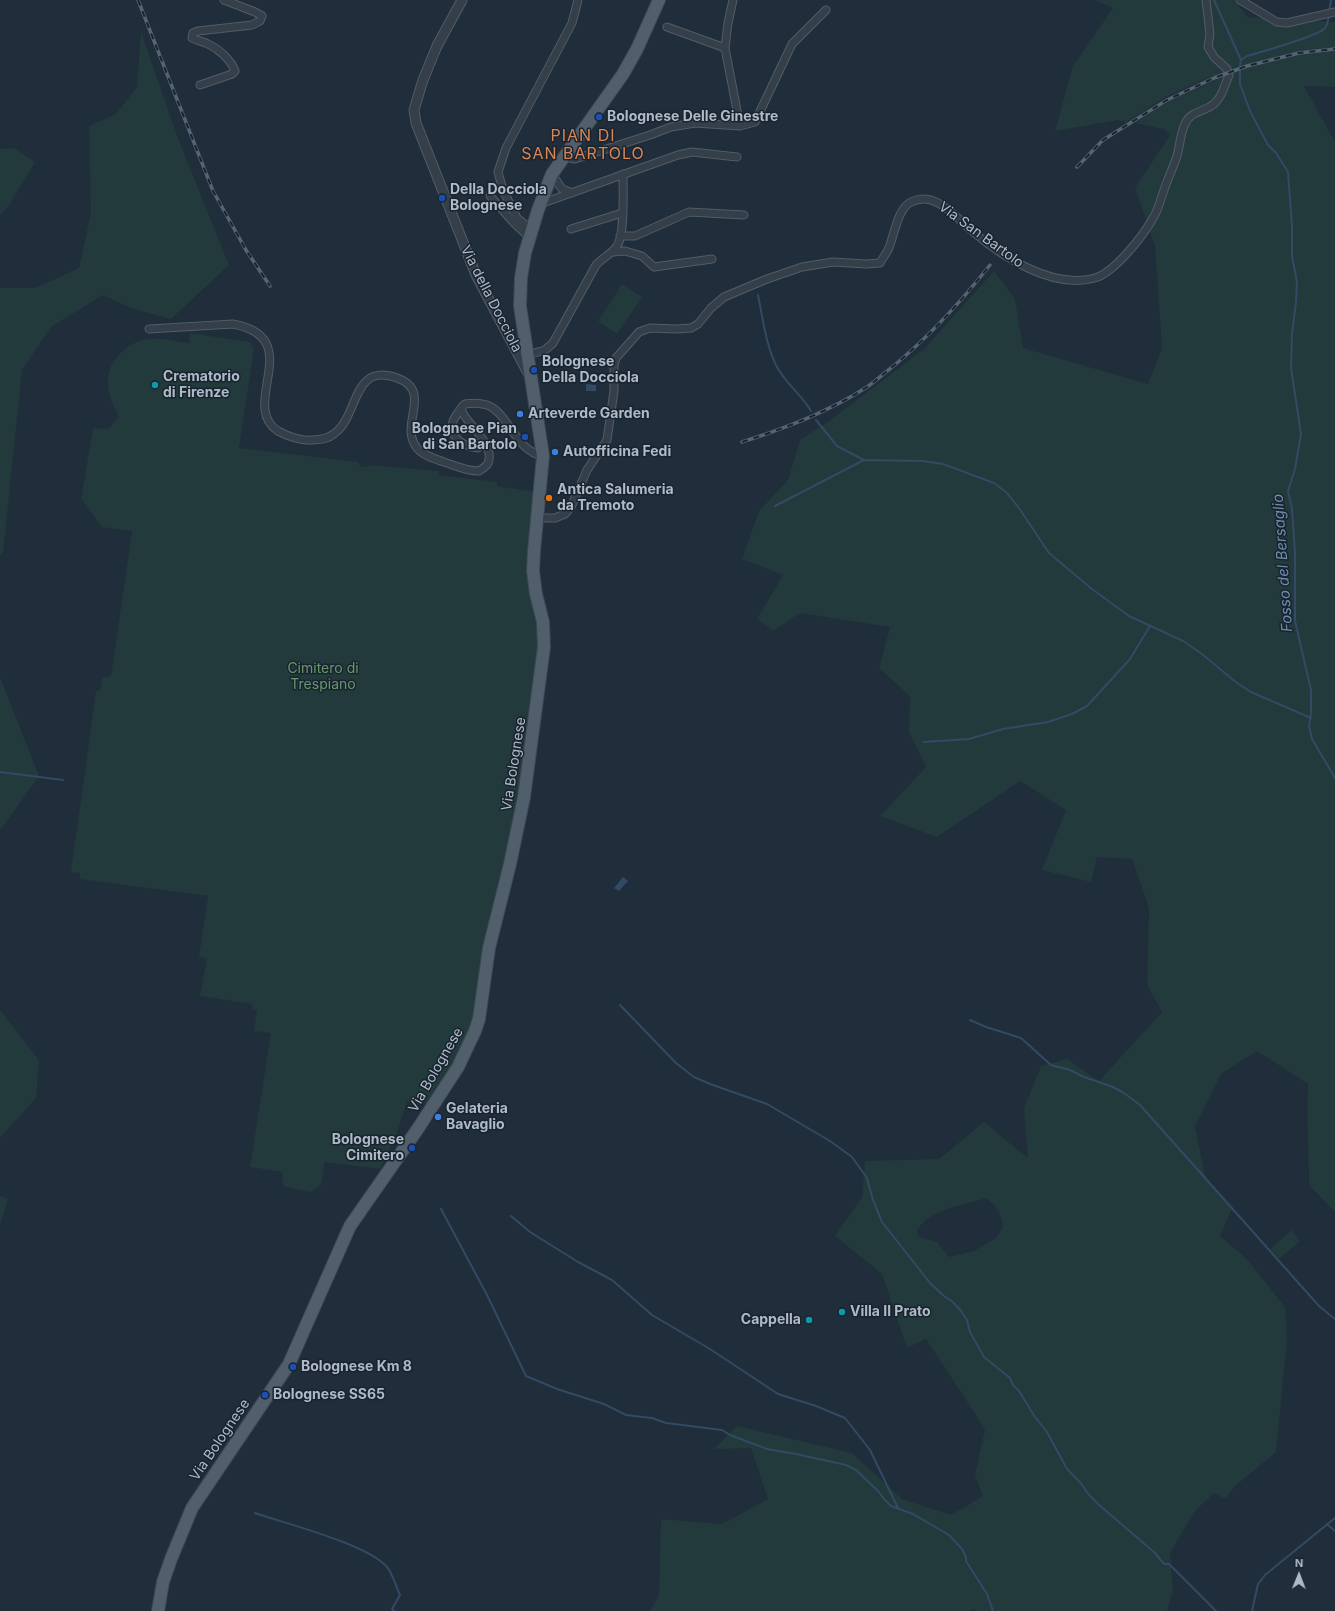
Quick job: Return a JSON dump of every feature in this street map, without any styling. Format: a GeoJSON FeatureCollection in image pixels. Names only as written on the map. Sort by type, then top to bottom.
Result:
{"type":"FeatureCollection","features":[{"type":"Feature","properties":{"kind":"main road","name":"Via Bolognese"},"geometry":{"type":"LineString","coordinates":[[158,1611],[163,1582],[192,1508],[230,1450],[276,1386],[289,1364],[350,1226],[417,1130],[458,1067],[479,1019],[489,948],[520,818],[542,675],[544,647],[543,622],[536,594],[533,572],[543,456],[520,306],[525,253],[540,204],[552,174],[562,157],[623,74],[638,49],[658,0]]}},
{"type":"Feature","properties":{"kind":"street"},"geometry":{"type":"LineString","coordinates":[[200,85],[232,74],[235,71],[232,64],[221,53],[208,44],[192,38],[193,34],[198,31],[252,25],[260,21],[262,16],[256,12],[224,0]]}},
{"type":"Feature","properties":{"kind":"street","name":"Via della Docciola"},"geometry":{"type":"LineString","coordinates":[[462,0],[437,46],[423,80],[414,110],[416,123],[476,275],[530,376]]}},
{"type":"Feature","properties":{"kind":"street"},"geometry":{"type":"LineString","coordinates":[[531,234],[517,218],[503,190],[498,172],[506,148],[572,23],[578,0]]}},
{"type":"Feature","properties":{"kind":"street"},"geometry":{"type":"LineString","coordinates":[[733,0],[728,23],[726,48],[740,126]]}},
{"type":"Feature","properties":{"kind":"street","name":"Via San Bartolo"},"geometry":{"type":"LineString","coordinates":[[538,518],[555,518],[565,514],[576,498],[587,470],[607,440],[614,391],[614,366],[616,358],[639,332],[650,328],[677,330],[691,328],[698,324],[711,308],[724,297],[802,267],[833,262],[866,264],[880,263],[888,250],[901,212],[911,202],[925,198],[939,203],[955,214],[969,229],[986,242],[1025,267],[1046,276],[1071,280],[1096,278],[1127,255],[1154,217],[1177,156],[1184,125],[1188,117],[1211,106],[1217,100],[1230,75],[1227,69],[1214,57],[1208,47],[1210,34],[1206,0]]}},
{"type":"Feature","properties":{"kind":"street"},"geometry":{"type":"LineString","coordinates":[[1240,0],[1280,22],[1287,23],[1334,12]]}},
{"type":"Feature","properties":{"kind":"street"},"geometry":{"type":"LineString","coordinates":[[562,157],[575,158],[650,135],[671,126],[695,123],[740,126],[755,122],[792,44],[826,10]]}},
{"type":"Feature","properties":{"kind":"street"},"geometry":{"type":"LineString","coordinates":[[667,27],[726,48]]}},
{"type":"Feature","properties":{"kind":"street"},"geometry":{"type":"LineString","coordinates":[[540,204],[678,155],[692,152],[737,157]]}},
{"type":"Feature","properties":{"kind":"street"},"geometry":{"type":"LineString","coordinates":[[552,174],[562,189],[572,192]]}},
{"type":"Feature","properties":{"kind":"street"},"geometry":{"type":"LineString","coordinates":[[613,252],[618,245],[620,236],[624,174]]}},
{"type":"Feature","properties":{"kind":"street"},"geometry":{"type":"LineString","coordinates":[[490,196],[514,223],[531,234]]}},
{"type":"Feature","properties":{"kind":"street"},"geometry":{"type":"LineString","coordinates":[[620,236],[635,236],[689,212],[744,216]]}},
{"type":"Feature","properties":{"kind":"street"},"geometry":{"type":"LineString","coordinates":[[571,229],[622,213]]}},
{"type":"Feature","properties":{"kind":"street"},"geometry":{"type":"LineString","coordinates":[[527,355],[545,350],[553,343],[596,264],[602,258],[613,252],[625,251],[642,256],[654,266],[712,260]]}},
{"type":"Feature","properties":{"kind":"street"},"geometry":{"type":"LineString","coordinates":[[149,329],[232,324],[244,326],[254,330],[267,343],[269,356],[269,373],[265,397],[265,411],[269,422],[277,430],[290,436],[307,440],[323,440],[336,433],[346,419],[359,391],[368,379],[377,375],[384,375],[398,378],[409,384],[415,392],[410,432],[417,449],[427,456],[468,471],[479,471],[488,464],[489,458],[483,440],[474,426],[465,418],[461,409]]}},
{"type":"Feature","properties":{"kind":"street"},"geometry":{"type":"LineString","coordinates":[[483,440],[478,448],[468,447],[455,436],[452,430],[453,420],[465,404],[479,403],[496,410],[521,443],[538,455],[543,456]]}},
{"type":"Feature","properties":{"kind":"green space"},"geometry":{"type":"Polygon","coordinates":[[[1095,0],[1235,0],[1247,17],[1335,22],[1335,87],[1304,86],[1335,142],[1335,1212],[1309,1185],[1307,1109],[1308,1084],[1257,1051],[1221,1074],[1195,1126],[1205,1176],[1233,1207],[1220,1236],[1246,1258],[1285,1307],[1287,1339],[1276,1452],[1233,1488],[1226,1499],[1214,1493],[1195,1511],[1170,1553],[1173,1590],[1167,1611],[976,1611],[974,1608],[970,1611],[650,1611],[659,1595],[661,1519],[722,1524],[768,1499],[751,1448],[714,1449],[737,1426],[852,1453],[902,1499],[951,1515],[983,1496],[975,1475],[985,1429],[926,1339],[907,1348],[882,1274],[835,1236],[862,1197],[865,1161],[939,1159],[984,1122],[1028,1158],[1024,1108],[1041,1066],[1067,1059],[1099,1081],[1162,1012],[1147,985],[1149,908],[1132,859],[1097,857],[1091,882],[1042,870],[1066,810],[1020,781],[937,837],[880,816],[926,767],[909,732],[910,696],[879,668],[890,627],[800,613],[773,631],[757,619],[783,575],[742,559],[759,511],[788,480],[800,440],[829,421],[924,349],[994,271],[1015,299],[1023,348],[1148,384],[1162,348],[1155,246],[1135,188],[1170,135],[1164,129],[1135,123],[1169,101],[1216,80],[1213,76],[1165,97],[1127,122],[1118,120],[1055,131],[1073,66],[1113,8],[1095,0]],[[986,1198],[938,1212],[923,1223],[917,1231],[919,1237],[937,1242],[949,1257],[974,1251],[996,1238],[1003,1227],[998,1211],[986,1198]]]}},
{"type":"Feature","properties":{"kind":"green space"},"geometry":{"type":"Polygon","coordinates":[[[141,32],[178,138],[229,265],[171,319],[133,309],[103,295],[51,327],[22,370],[3,553],[0,556],[0,288],[35,288],[79,268],[91,212],[89,126],[116,114],[137,87],[141,32]]]}},
{"type":"Feature","properties":{"kind":"green space"},"geometry":{"type":"Polygon","coordinates":[[[14,148],[35,162],[8,207],[0,215],[0,149],[14,148]]]}},
{"type":"Feature","properties":{"kind":"green space"},"geometry":{"type":"Polygon","coordinates":[[[622,284],[642,297],[617,334],[598,321],[622,284]]]}},
{"type":"Feature","properties":{"kind":"green space","name":"Cimitero di Trespiano"},"geometry":{"type":"Polygon","coordinates":[[[190,333],[250,342],[254,348],[239,448],[358,462],[361,467],[368,465],[439,471],[439,475],[497,482],[497,486],[536,492],[528,574],[532,604],[538,629],[539,650],[536,678],[513,827],[476,1015],[471,1030],[429,1104],[407,1102],[395,1138],[380,1169],[325,1162],[321,1185],[311,1192],[285,1187],[282,1183],[283,1172],[250,1167],[271,1033],[254,1031],[257,1010],[253,1010],[252,1004],[200,996],[207,958],[199,957],[208,896],[80,879],[80,873],[71,872],[96,691],[101,690],[102,678],[111,676],[132,531],[102,527],[81,499],[93,428],[108,429],[119,417],[111,400],[108,382],[111,366],[121,352],[136,342],[144,340],[161,339],[189,343],[190,333]]]}},
{"type":"Feature","properties":{"kind":"green space"},"geometry":{"type":"Polygon","coordinates":[[[0,677],[39,776],[2,828],[0,828],[0,677]]]}},
{"type":"Feature","properties":{"kind":"green space"},"geometry":{"type":"Polygon","coordinates":[[[0,1010],[39,1060],[36,1098],[0,1138],[0,1010]]]}},
{"type":"Feature","properties":{"kind":"green space"},"geometry":{"type":"Polygon","coordinates":[[[0,1196],[8,1199],[0,1225],[0,1196]]]}},
{"type":"Feature","properties":{"kind":"green space"},"geometry":{"type":"Polygon","coordinates":[[[1292,1230],[1300,1241],[1279,1259],[1270,1249],[1292,1230]]]}},
{"type":"Feature","properties":{"kind":"water"},"geometry":{"type":"Polygon","coordinates":[[[586,384],[596,385],[596,391],[586,391],[586,384]]]}},
{"type":"Feature","properties":{"kind":"water"},"geometry":{"type":"Polygon","coordinates":[[[623,877],[628,881],[619,891],[614,888],[623,877]]]}},
{"type":"Feature","properties":{"kind":"waterway","name":"Fosso del Bersaglio"},"geometry":{"type":"LineString","coordinates":[[1214,0],[1241,60],[1240,84],[1250,111],[1268,145],[1276,153],[1288,172],[1292,227],[1292,256],[1297,282],[1292,334],[1291,368],[1301,434],[1295,469],[1288,491],[1292,509],[1295,553],[1295,621],[1311,690],[1311,713],[1309,726],[1312,739],[1335,778]]}},
{"type":"Feature","properties":{"kind":"waterway"},"geometry":{"type":"LineString","coordinates":[[1329,12],[1331,0]]}},
{"type":"Feature","properties":{"kind":"waterway"},"geometry":{"type":"LineString","coordinates":[[1241,60],[1247,56],[1289,44],[1312,35],[1325,28],[1329,16]]}},
{"type":"Feature","properties":{"kind":"waterway"},"geometry":{"type":"LineString","coordinates":[[758,295],[765,332],[773,359],[789,384],[811,411]]}},
{"type":"Feature","properties":{"kind":"waterway"},"geometry":{"type":"LineString","coordinates":[[816,420],[837,446],[864,460],[923,461],[943,464],[994,483],[1007,493],[1019,508],[1049,553],[1092,589],[1129,616],[1183,641],[1251,692],[1311,718]]}},
{"type":"Feature","properties":{"kind":"waterway"},"geometry":{"type":"LineString","coordinates":[[775,506],[864,460]]}},
{"type":"Feature","properties":{"kind":"waterway"},"geometry":{"type":"LineString","coordinates":[[923,742],[969,739],[1003,729],[1048,722],[1072,714],[1087,706],[1130,659],[1150,626]]}},
{"type":"Feature","properties":{"kind":"waterway"},"geometry":{"type":"LineString","coordinates":[[0,772],[63,780]]}},
{"type":"Feature","properties":{"kind":"waterway"},"geometry":{"type":"LineString","coordinates":[[620,1005],[676,1063],[694,1077],[767,1104],[830,1141],[852,1157],[867,1178],[873,1200],[882,1222],[930,1283],[953,1302],[961,1311],[967,1320],[970,1332],[984,1357],[1010,1378],[1013,1385],[1019,1391],[1035,1417],[1047,1432],[1067,1469],[1098,1504],[1155,1553],[1164,1564],[1169,1564],[1216,1611]]}},
{"type":"Feature","properties":{"kind":"waterway"},"geometry":{"type":"LineString","coordinates":[[970,1020],[986,1027],[1021,1038],[1051,1065],[1070,1070],[1084,1077],[1113,1087],[1140,1105],[1319,1306],[1335,1319]]}},
{"type":"Feature","properties":{"kind":"waterway"},"geometry":{"type":"LineString","coordinates":[[441,1209],[487,1295],[526,1376],[557,1389],[604,1404],[626,1415],[652,1418],[666,1423],[722,1430],[730,1435],[767,1449],[846,1465],[856,1470],[891,1506],[913,1514],[949,1535],[962,1549],[966,1557],[966,1561],[987,1594],[993,1611]]}},
{"type":"Feature","properties":{"kind":"waterway"},"geometry":{"type":"LineString","coordinates":[[511,1216],[530,1232],[578,1262],[612,1280],[652,1315],[710,1349],[778,1394],[816,1406],[845,1418],[870,1450],[898,1508]]}},
{"type":"Feature","properties":{"kind":"waterway"},"geometry":{"type":"LineString","coordinates":[[255,1513],[345,1543],[362,1550],[377,1559],[389,1570],[400,1595],[392,1609],[394,1611]]}},
{"type":"Feature","properties":{"kind":"waterway"},"geometry":{"type":"LineString","coordinates":[[1252,1611],[1258,1584],[1265,1575],[1335,1518]]}},
{"type":"Feature","properties":{"kind":"waterway"},"geometry":{"type":"LineString","coordinates":[[1327,1524],[1335,1531]]}},
{"type":"Feature","properties":{"kind":"railway"},"geometry":{"type":"LineString","coordinates":[[138,0],[213,191],[246,250],[270,286]]}},
{"type":"Feature","properties":{"kind":"railway"},"geometry":{"type":"LineString","coordinates":[[1077,167],[1103,140],[1167,100],[1214,78],[1247,66],[1299,53],[1335,49]]}},
{"type":"Feature","properties":{"kind":"railway"},"geometry":{"type":"LineString","coordinates":[[742,442],[775,431],[822,412],[870,385],[931,332],[956,306],[990,265]]}},
{"type":"Feature","properties":{"kind":"place","name":"Bolognese Delle Ginestre"},"geometry":{"type":"Point","coordinates":[599,117]}},
{"type":"Feature","properties":{"kind":"place","name":"Della Docciola Bolognese"},"geometry":{"type":"Point","coordinates":[442,198]}},
{"type":"Feature","properties":{"kind":"place","name":"Bolognese Della Docciola"},"geometry":{"type":"Point","coordinates":[534,370]}},
{"type":"Feature","properties":{"kind":"place","name":"Crematorio di Firenze"},"geometry":{"type":"Point","coordinates":[155,385]}},
{"type":"Feature","properties":{"kind":"place","name":"Arteverde Garden"},"geometry":{"type":"Point","coordinates":[520,414]}},
{"type":"Feature","properties":{"kind":"place","name":"Bolognese Pian di San Bartolo"},"geometry":{"type":"Point","coordinates":[525,437]}},
{"type":"Feature","properties":{"kind":"place","name":"Autofficina Fedi"},"geometry":{"type":"Point","coordinates":[555,452]}},
{"type":"Feature","properties":{"kind":"place","name":"Antica Salumeria da Tremoto"},"geometry":{"type":"Point","coordinates":[549,498]}},
{"type":"Feature","properties":{"kind":"place","name":"Gelateria Bavaglio"},"geometry":{"type":"Point","coordinates":[438,1117]}},
{"type":"Feature","properties":{"kind":"place","name":"Bolognese Cimitero"},"geometry":{"type":"Point","coordinates":[412,1148]}},
{"type":"Feature","properties":{"kind":"place","name":"Villa Il Prato"},"geometry":{"type":"Point","coordinates":[842,1312]}},
{"type":"Feature","properties":{"kind":"place","name":"Cappella"},"geometry":{"type":"Point","coordinates":[809,1320]}},
{"type":"Feature","properties":{"kind":"place","name":"Bolognese Km 8"},"geometry":{"type":"Point","coordinates":[293,1367]}},
{"type":"Feature","properties":{"kind":"place","name":"Bolognese SS65"},"geometry":{"type":"Point","coordinates":[265,1395]}},
{"type":"Feature","properties":{"kind":"district","name":"PIAN DI SAN BARTOLO"},"geometry":{"type":"Point","coordinates":[583,145]}}]}
